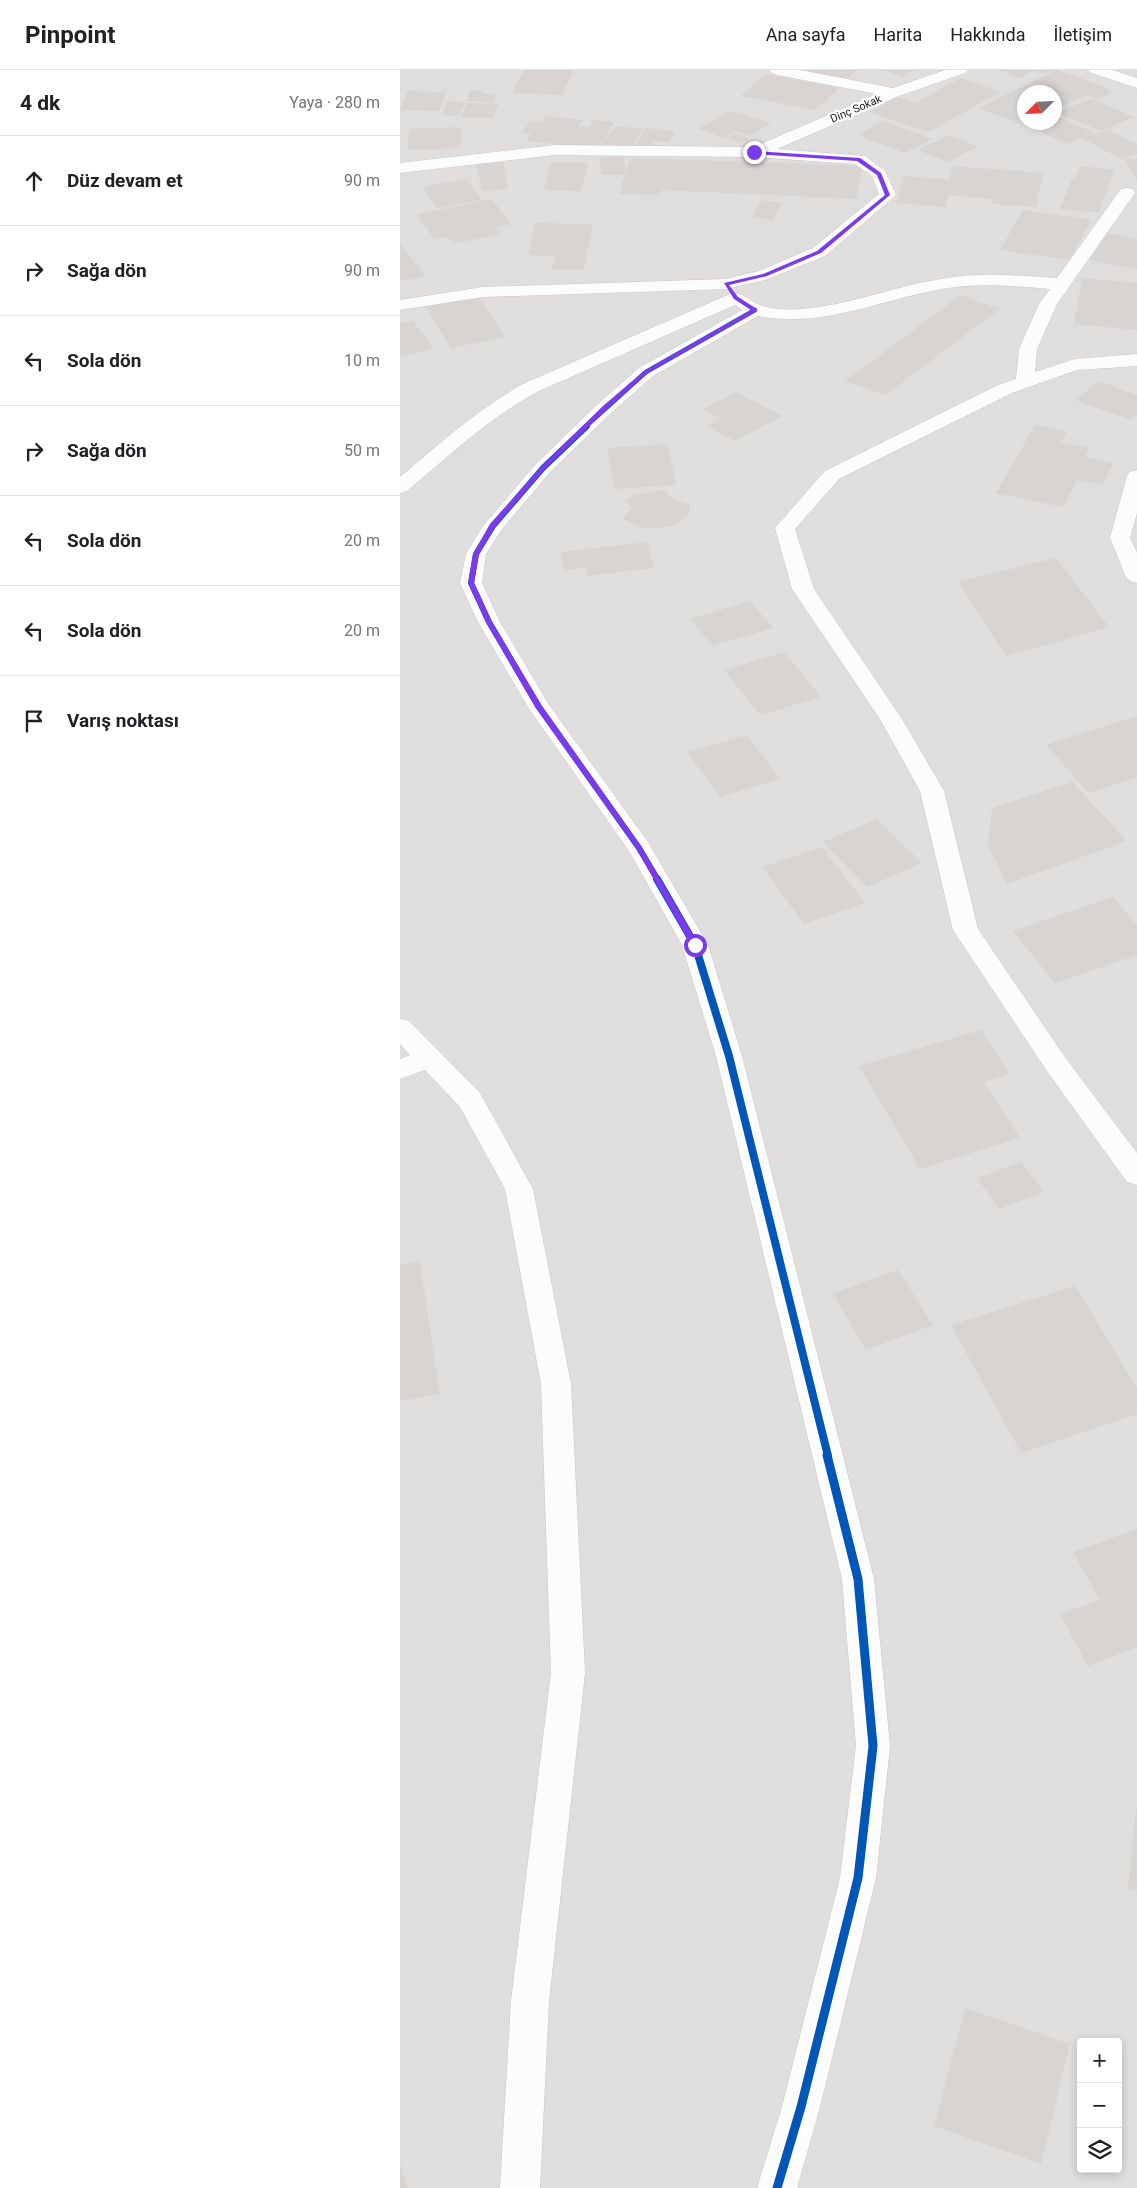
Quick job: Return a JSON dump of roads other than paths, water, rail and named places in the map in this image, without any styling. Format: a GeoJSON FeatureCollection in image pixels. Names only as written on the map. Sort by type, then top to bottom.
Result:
{"type":"FeatureCollection","features":[{"type":"Feature","properties":{"kind":"street"},"geometry":{"type":"LineString","coordinates":[[777,70],[894,93]]}},
{"type":"Feature","properties":{"kind":"street","name":"Dinç Sokak"},"geometry":{"type":"LineString","coordinates":[[754,152],[894,93],[960,70]]}},
{"type":"Feature","properties":{"kind":"street"},"geometry":{"type":"LineString","coordinates":[[1096,70],[1137,83]]}},
{"type":"Feature","properties":{"kind":"street"},"geometry":{"type":"LineString","coordinates":[[400,168],[555,150],[754,152],[858,159],[879,174],[888,195],[819,252],[765,275],[605,408],[543,468],[493,526],[476,554],[471,583],[489,622],[539,707],[639,848],[695,945],[729,1056],[858,1580],[874,1746],[858,1878],[801,2107],[777,2188]]}},
{"type":"Feature","properties":{"kind":"street"},"geometry":{"type":"LineString","coordinates":[[1025,382],[1041,353],[1048,304],[1126,192]]}},
{"type":"Feature","properties":{"kind":"street"},"geometry":{"type":"LineString","coordinates":[[400,305],[483,292],[739,297],[778,314],[805,314],[836,309],[919,288],[948,283],[984,280],[1062,284]]}},
{"type":"Feature","properties":{"kind":"street"},"geometry":{"type":"LineString","coordinates":[[400,487],[506,401],[532,387],[739,297]]}},
{"type":"Feature","properties":{"kind":"street"},"geometry":{"type":"LineString","coordinates":[[1041,353],[1076,365]]}},
{"type":"Feature","properties":{"kind":"street"},"geometry":{"type":"LineString","coordinates":[[1137,360],[1076,365],[1005,389],[832,475],[785,528],[803,589],[891,719],[932,791],[966,930],[1058,1068],[1137,1174]]}},
{"type":"Feature","properties":{"kind":"street"},"geometry":{"type":"LineString","coordinates":[[1137,476],[1130,527],[1120,538],[1137,577]]}},
{"type":"Feature","properties":{"kind":"street"},"geometry":{"type":"LineString","coordinates":[[400,1028],[414,1063],[470,1100],[519,1189],[556,1384],[568,1673],[530,2001],[520,2188]]}}]}
